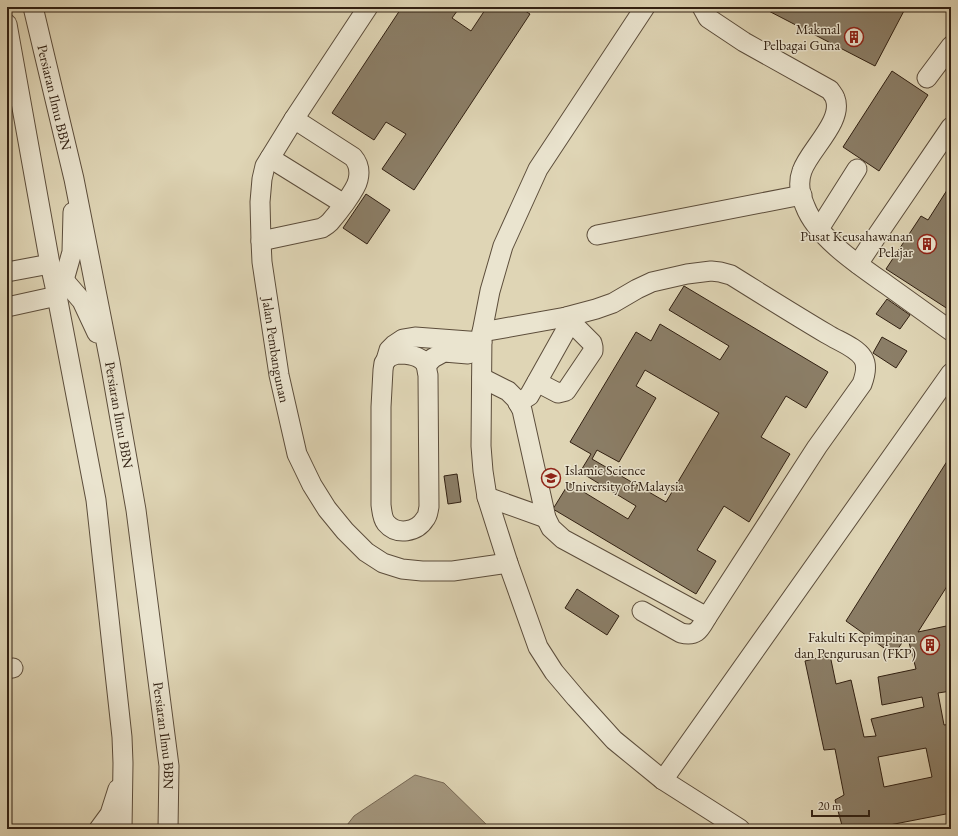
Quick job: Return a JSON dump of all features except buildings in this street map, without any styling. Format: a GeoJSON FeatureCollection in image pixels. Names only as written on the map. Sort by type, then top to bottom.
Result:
{"type":"FeatureCollection","features":[{"type":"Feature","properties":{"kind":"street","name":"Persiaran Ilmu BBN"},"geometry":{"type":"LineString","coordinates":[[33,7],[74,179],[110,362],[136,510],[169,766],[168,829]]}},
{"type":"Feature","properties":{"kind":"street","name":"Jalan Pembangunan"},"geometry":{"type":"LineString","coordinates":[[368,7],[294,119],[265,166],[262,179],[260,202],[262,262],[279,374],[297,454],[312,485],[327,509],[345,531],[366,552],[383,563],[402,569],[453,572],[508,563]]}},
{"type":"Feature","properties":{"kind":"street"},"geometry":{"type":"LineString","coordinates":[[645,7],[538,169],[503,246],[490,291],[482,343],[481,446],[483,471],[487,497],[508,563],[538,647],[554,672],[614,740],[663,780],[740,829]]}},
{"type":"Feature","properties":{"kind":"street"},"geometry":{"type":"LineString","coordinates":[[706,11],[744,42],[830,90],[835,98],[835,115],[832,123],[802,171],[800,187],[805,206],[811,218],[825,237],[858,264],[951,331]]}},
{"type":"Feature","properties":{"kind":"street"},"geometry":{"type":"LineString","coordinates":[[7,24],[50,264],[60,288],[96,500],[121,729],[123,763],[122,829]]}},
{"type":"Feature","properties":{"kind":"street"},"geometry":{"type":"LineString","coordinates":[[927,78],[951,46]]}},
{"type":"Feature","properties":{"kind":"street"},"geometry":{"type":"LineString","coordinates":[[261,241],[322,228],[328,224],[344,204],[358,182],[359,167],[357,161],[353,157],[294,119]]}},
{"type":"Feature","properties":{"kind":"street"},"geometry":{"type":"LineString","coordinates":[[858,264],[951,127]]}},
{"type":"Feature","properties":{"kind":"street"},"geometry":{"type":"LineString","coordinates":[[270,158],[344,204]]}},
{"type":"Feature","properties":{"kind":"street"},"geometry":{"type":"LineString","coordinates":[[819,229],[857,169]]}},
{"type":"Feature","properties":{"kind":"street"},"geometry":{"type":"LineString","coordinates":[[60,288],[72,252],[74,179]]}},
{"type":"Feature","properties":{"kind":"street"},"geometry":{"type":"LineString","coordinates":[[597,235],[802,195]]}},
{"type":"Feature","properties":{"kind":"street"},"geometry":{"type":"LineString","coordinates":[[7,272],[50,264]]}},
{"type":"Feature","properties":{"kind":"street"},"geometry":{"type":"LineString","coordinates":[[426,366],[433,358],[444,352],[453,352],[568,319],[613,302],[652,282],[687,274],[711,271],[731,275],[857,351],[863,359],[865,366],[865,375],[862,384],[817,447],[697,632],[687,635],[681,633],[642,611]]}},
{"type":"Feature","properties":{"kind":"street"},"geometry":{"type":"LineString","coordinates":[[7,307],[60,288]]}},
{"type":"Feature","properties":{"kind":"street"},"geometry":{"type":"LineString","coordinates":[[60,288],[82,301],[110,362]]}},
{"type":"Feature","properties":{"kind":"street"},"geometry":{"type":"LineString","coordinates":[[518,403],[529,396],[568,319]]}},
{"type":"Feature","properties":{"kind":"street"},"geometry":{"type":"LineString","coordinates":[[537,382],[558,393],[566,392],[593,351],[592,343],[568,319]]}},
{"type":"Feature","properties":{"kind":"street"},"geometry":{"type":"LineString","coordinates":[[384,363],[389,357],[397,354],[407,354],[422,360],[426,366],[428,375],[429,507],[426,518],[420,525],[412,530],[403,531],[392,528],[386,523],[382,516],[382,387],[384,363],[389,350],[394,344],[403,339],[414,337],[482,343]]}},
{"type":"Feature","properties":{"kind":"street"},"geometry":{"type":"LineString","coordinates":[[663,780],[951,373]]}},
{"type":"Feature","properties":{"kind":"street"},"geometry":{"type":"LineString","coordinates":[[482,378],[508,391],[516,399],[522,410],[546,518],[551,528],[563,539],[707,617]]}},
{"type":"Feature","properties":{"kind":"street"},"geometry":{"type":"LineString","coordinates":[[487,497],[546,518]]}},
{"type":"Feature","properties":{"kind":"street"},"geometry":{"type":"LineString","coordinates":[[99,829],[110,814],[117,793],[123,763]]}},
{"type":"Feature","properties":{"kind":"shaded area"},"geometry":{"type":"Polygon","coordinates":[[[415,775],[444,783],[491,829],[344,829],[354,816],[415,775]]]}},
{"type":"Feature","properties":{"kind":"place","name":"Makmal Pelbagai Guna"},"geometry":{"type":"Point","coordinates":[854,37]}},
{"type":"Feature","properties":{"kind":"place","name":"Pusat Keusahawanan Pelajar"},"geometry":{"type":"Point","coordinates":[927,244]}},
{"type":"Feature","properties":{"kind":"place","name":"Islamic Science University of Malaysia"},"geometry":{"type":"Point","coordinates":[551,478]}},
{"type":"Feature","properties":{"kind":"place","name":"Fakulti Kepimpinan dan Pengurusan (FKP)"},"geometry":{"type":"Point","coordinates":[930,645]}}]}
